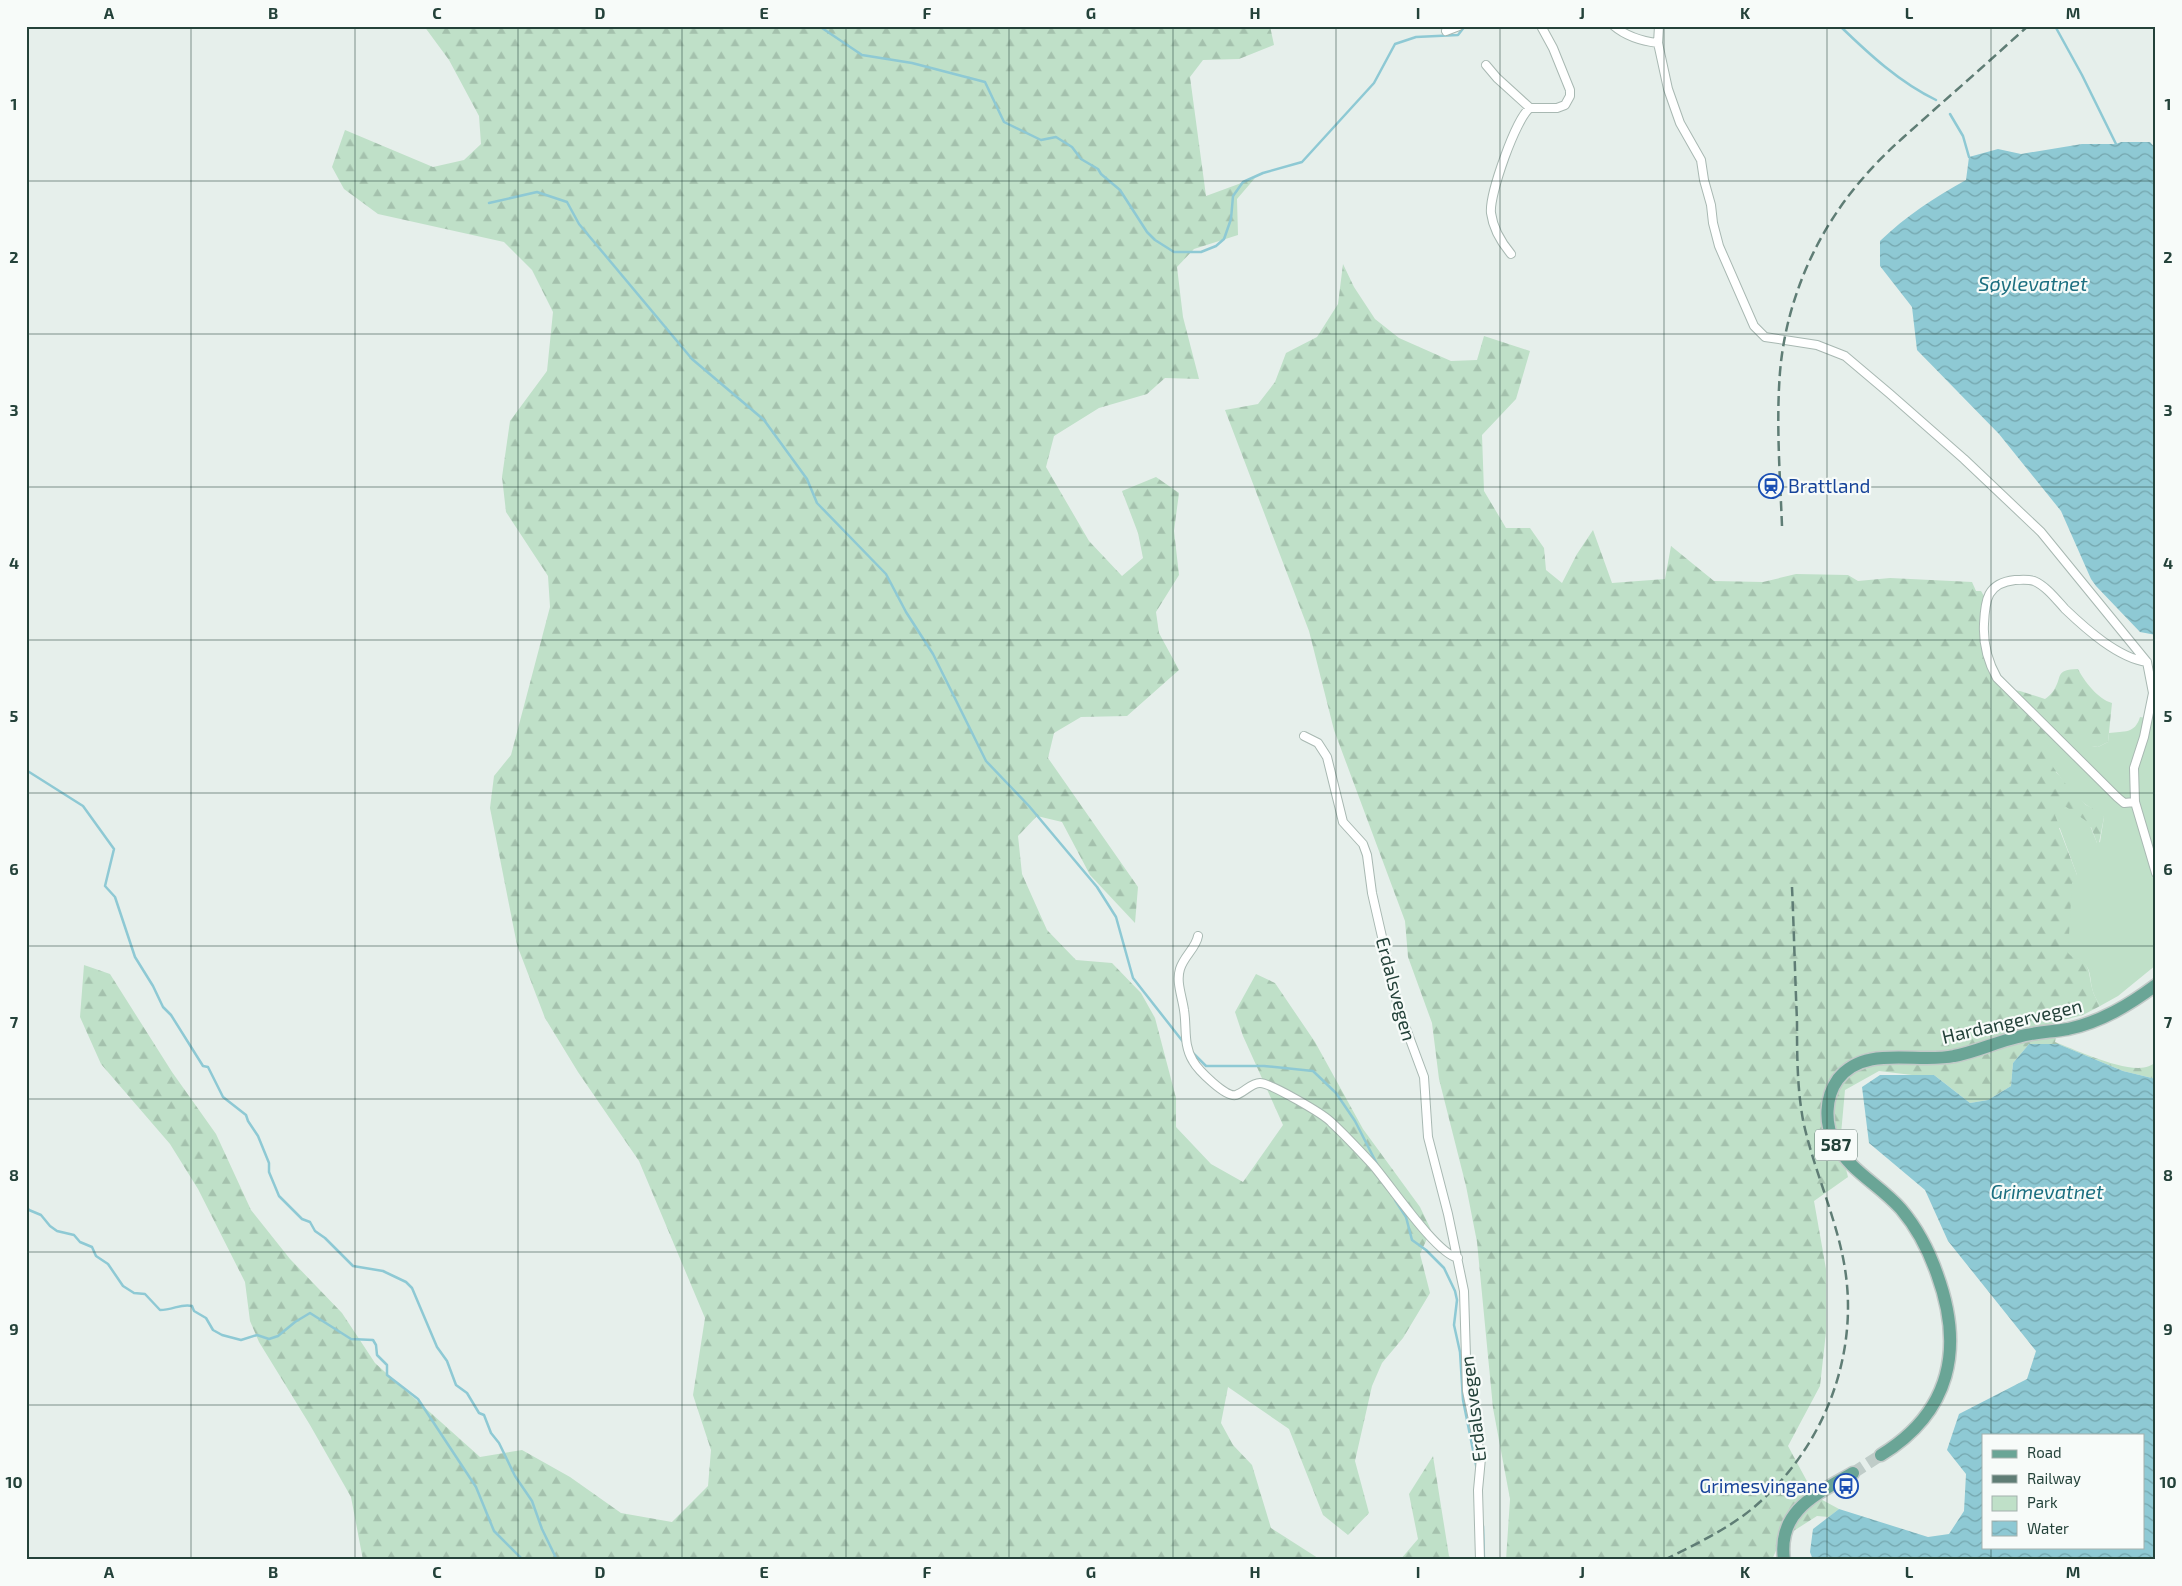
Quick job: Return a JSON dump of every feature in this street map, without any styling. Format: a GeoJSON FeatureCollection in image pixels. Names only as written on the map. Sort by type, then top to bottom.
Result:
{"type":"FeatureCollection","features":[{"type":"Feature","properties":{"kind":"main road","name":"Hardangervegen"},"geometry":{"type":"LineString","coordinates":[[1881,1455],[1902,1441],[1915,1428],[1928,1413],[1938,1396],[1951,1350],[1950,1319],[1948,1304],[1936,1270],[1925,1244],[1912,1224],[1902,1210],[1888,1196],[1846,1160],[1833,1140],[1829,1129],[1828,1107],[1831,1093],[1838,1079],[1853,1066],[1869,1059],[1951,1057],[2020,1036],[2078,1026],[2116,1012],[2156,985]]}},
{"type":"Feature","properties":{"kind":"main road"},"geometry":{"type":"LineString","coordinates":[[1784,1560],[1783,1540],[1787,1525],[1793,1515],[1809,1499],[1853,1473]]}},
{"type":"Feature","properties":{"kind":"street"},"geometry":{"type":"LineString","coordinates":[[1446,31],[1459,26]]}},
{"type":"Feature","properties":{"kind":"street"},"geometry":{"type":"LineString","coordinates":[[1511,254],[1500,241],[1491,213],[1496,181],[1525,112],[1530,108],[1566,105],[1570,96],[1570,90],[1553,48],[1541,26]]}},
{"type":"Feature","properties":{"kind":"street"},"geometry":{"type":"LineString","coordinates":[[1614,26],[1627,35],[1643,42],[1658,43]]}},
{"type":"Feature","properties":{"kind":"street"},"geometry":{"type":"LineString","coordinates":[[1659,26],[1658,43],[1661,63],[1680,123],[1701,160],[1719,246],[1754,326],[1765,337],[1817,345],[1845,356],[1890,394],[1964,459],[2041,532],[2147,662],[2153,694],[2144,737],[2134,768],[2135,802],[2156,873]]}},
{"type":"Feature","properties":{"kind":"street"},"geometry":{"type":"LineString","coordinates":[[1486,65],[1497,78],[1530,108]]}},
{"type":"Feature","properties":{"kind":"street"},"geometry":{"type":"LineString","coordinates":[[2135,802],[2124,803],[2117,798],[1997,678],[1990,664],[1984,641],[1986,601],[1990,592],[2001,583],[2019,580],[2033,581],[2049,592],[2099,638],[2135,660],[2147,662]]}},
{"type":"Feature","properties":{"kind":"street","name":"Erdalsvegen"},"geometry":{"type":"LineString","coordinates":[[1304,736],[1318,743],[1327,757],[1343,822],[1363,844],[1367,855],[1372,893],[1398,1007],[1424,1077],[1428,1137],[1458,1258],[1464,1299],[1467,1391],[1481,1458],[1478,1490],[1480,1560]]}},
{"type":"Feature","properties":{"kind":"street"},"geometry":{"type":"LineString","coordinates":[[1198,936],[1182,962],[1178,979],[1184,1011],[1187,1048],[1196,1065],[1219,1087],[1231,1095],[1237,1094],[1258,1083],[1268,1085],[1312,1108],[1326,1118],[1372,1164],[1421,1227],[1451,1255],[1458,1258]]}},
{"type":"Feature","properties":{"kind":"green space"},"geometry":{"type":"Polygon","coordinates":[[[424,26],[1270,26],[1274,45],[1239,59],[1203,60],[1190,77],[1206,196],[1255,178],[1237,199],[1238,235],[1194,249],[1177,267],[1183,317],[1199,379],[1165,378],[1147,394],[1099,408],[1054,436],[1046,467],[1089,541],[1122,576],[1143,558],[1138,533],[1122,491],[1156,477],[1179,493],[1174,531],[1179,575],[1156,612],[1159,633],[1179,670],[1127,716],[1081,717],[1054,733],[1048,758],[1138,887],[1135,923],[1090,875],[1062,822],[1037,816],[1018,836],[1022,874],[1047,930],[1076,960],[1112,963],[1141,993],[1155,1018],[1176,1098],[1176,1127],[1211,1164],[1243,1182],[1283,1125],[1243,1036],[1235,1012],[1256,974],[1275,983],[1315,1042],[1363,1129],[1420,1207],[1431,1230],[1420,1254],[1430,1293],[1403,1338],[1382,1363],[1372,1386],[1355,1461],[1369,1513],[1348,1535],[1323,1515],[1289,1429],[1228,1387],[1221,1423],[1233,1445],[1252,1465],[1271,1528],[1321,1560],[363,1560],[351,1497],[259,1342],[250,1321],[245,1282],[198,1189],[170,1144],[101,1064],[80,1017],[84,965],[110,974],[172,1072],[216,1134],[251,1210],[290,1259],[342,1313],[375,1363],[480,1457],[522,1450],[570,1477],[621,1513],[672,1522],[708,1486],[711,1450],[693,1395],[705,1318],[639,1161],[578,1072],[545,1018],[517,945],[490,808],[494,776],[511,755],[550,607],[548,576],[506,512],[502,477],[510,421],[547,371],[553,312],[532,270],[504,242],[378,214],[344,189],[332,167],[345,130],[433,167],[464,160],[481,144],[479,116],[449,60],[424,26]]]}},
{"type":"Feature","properties":{"kind":"green space"},"geometry":{"type":"Polygon","coordinates":[[[1343,264],[1354,287],[1375,319],[1399,338],[1451,361],[1477,360],[1484,336],[1530,351],[1516,399],[1482,435],[1484,491],[1506,528],[1530,528],[1544,548],[1546,570],[1562,583],[1577,554],[1593,530],[1612,583],[1665,579],[1671,546],[1714,581],[1763,582],[1796,574],[1848,575],[1858,581],[1890,578],[1972,582],[1976,591],[1981,591],[1984,596],[1979,630],[1985,660],[1994,681],[2003,688],[2045,699],[2054,690],[2062,672],[2078,669],[2092,689],[2102,698],[2112,703],[2108,742],[2098,747],[2092,746],[2056,772],[2086,805],[2103,813],[2104,817],[2099,843],[2097,843],[2091,827],[2059,828],[2077,875],[2072,956],[2086,964],[2093,992],[2100,1006],[2083,1015],[2060,1021],[2055,1042],[2092,1057],[2123,1066],[2137,1068],[2148,1066],[2156,1061],[2156,1079],[2123,1071],[2058,1044],[2029,1044],[2013,1063],[2011,1086],[1988,1100],[1970,1103],[1934,1075],[1912,1075],[1879,1071],[1845,1090],[1840,1145],[1848,1177],[1814,1201],[1826,1269],[1826,1332],[1820,1386],[1788,1446],[1815,1496],[1839,1509],[1829,1517],[1817,1516],[1781,1539],[1772,1560],[1506,1560],[1510,1499],[1493,1408],[1477,1242],[1466,1186],[1439,1079],[1432,1023],[1408,957],[1405,921],[1334,730],[1309,631],[1225,410],[1258,404],[1275,382],[1286,353],[1317,337],[1338,304],[1343,264]]]}},
{"type":"Feature","properties":{"kind":"green space"},"geometry":{"type":"Polygon","coordinates":[[[2156,677],[2156,965],[2118,996],[2100,1006],[2093,992],[2087,967],[2081,960],[2068,953],[2072,883],[2077,875],[2055,815],[2062,804],[2089,823],[2097,843],[2100,842],[2104,817],[2086,805],[2073,792],[2057,773],[2044,753],[2052,740],[2071,741],[2081,733],[2092,746],[2098,747],[2108,742],[2109,733],[2124,732],[2132,729],[2140,717],[2146,718],[2149,694],[2148,679],[2156,677]]]}},
{"type":"Feature","properties":{"kind":"green space"},"geometry":{"type":"Polygon","coordinates":[[[1433,1456],[1449,1556],[1453,1560],[1400,1560],[1418,1539],[1409,1494],[1433,1456]]]}},
{"type":"Feature","properties":{"kind":"water","name":"Søylevatnet"},"geometry":{"type":"Polygon","coordinates":[[[2121,142],[2150,142],[2156,149],[2156,635],[2140,632],[2096,586],[2091,579],[2061,511],[1999,434],[1917,350],[1912,307],[1880,266],[1880,241],[1921,208],[1966,180],[1969,157],[1998,149],[2021,154],[2082,144],[2116,144],[2121,142]]]}},
{"type":"Feature","properties":{"kind":"water","name":"Grimevatnet"},"geometry":{"type":"Polygon","coordinates":[[[2029,1044],[2058,1044],[2123,1071],[2156,1079],[2156,1560],[1813,1560],[1810,1552],[1813,1529],[1839,1509],[1928,1537],[1949,1534],[1964,1511],[1966,1474],[1947,1450],[1959,1414],[2027,1379],[2036,1351],[1948,1241],[1925,1190],[1869,1143],[1862,1087],[1880,1075],[1934,1075],[1970,1103],[1988,1100],[2011,1086],[2013,1063],[2029,1044]]]}},
{"type":"Feature","properties":{"kind":"waterway"},"geometry":{"type":"LineString","coordinates":[[819,26],[862,55],[912,63],[985,82],[1004,122],[1041,140],[1056,137],[1072,147],[1081,159],[1098,169],[1101,174],[1120,190],[1147,232],[1155,240],[1174,252],[1201,252],[1216,246],[1224,239],[1231,219],[1233,196],[1243,182],[1263,173],[1302,162],[1374,83],[1395,44],[1416,37],[1458,35],[1465,26]]}},
{"type":"Feature","properties":{"kind":"waterway"},"geometry":{"type":"LineString","coordinates":[[1840,26],[1873,57],[1897,76],[1936,100]]}},
{"type":"Feature","properties":{"kind":"waterway"},"geometry":{"type":"LineString","coordinates":[[2055,26],[2116,144]]}},
{"type":"Feature","properties":{"kind":"waterway"},"geometry":{"type":"LineString","coordinates":[[1950,114],[1963,136],[1969,157]]}},
{"type":"Feature","properties":{"kind":"waterway"},"geometry":{"type":"LineString","coordinates":[[489,203],[537,192],[567,202],[579,224],[692,359],[764,420],[807,479],[817,503],[886,574],[906,612],[933,654],[986,761],[1029,806],[1097,887],[1116,917],[1133,978],[1184,1043]]}},
{"type":"Feature","properties":{"kind":"waterway"},"geometry":{"type":"LineString","coordinates":[[26,770],[83,806],[114,849],[105,886],[115,897],[135,957],[153,986],[163,1007],[171,1015],[203,1066],[208,1067],[223,1097],[246,1115],[258,1136],[269,1163],[269,1172],[279,1196],[302,1219],[310,1222],[315,1231],[325,1238],[353,1266],[383,1271],[406,1282],[412,1288],[437,1347],[447,1361],[456,1385],[467,1393],[479,1413],[484,1415],[491,1433],[499,1443],[515,1476],[532,1501],[542,1529],[557,1560]]}},
{"type":"Feature","properties":{"kind":"waterway"},"geometry":{"type":"LineString","coordinates":[[1191,1051],[1206,1066],[1264,1066],[1313,1071],[1336,1093],[1355,1121],[1378,1166]]}},
{"type":"Feature","properties":{"kind":"waterway"},"geometry":{"type":"LineString","coordinates":[[1395,1200],[1406,1217],[1412,1240],[1426,1250],[1444,1268],[1455,1291],[1457,1300],[1454,1325],[1460,1352],[1463,1400],[1477,1470]]}},
{"type":"Feature","properties":{"kind":"waterway"},"geometry":{"type":"LineString","coordinates":[[26,1206],[29,1210],[41,1215],[57,1231],[74,1235],[80,1242],[92,1247],[96,1256],[108,1264],[123,1286],[134,1293],[145,1294],[160,1310],[185,1305],[192,1306],[194,1311],[206,1318],[213,1330],[222,1335],[241,1340],[257,1335],[269,1339],[278,1336],[310,1313],[351,1339],[373,1340],[376,1345],[377,1355],[387,1365],[387,1375],[418,1399],[476,1487],[494,1531],[523,1560]]}},
{"type":"Feature","properties":{"kind":"waterway"},"geometry":{"type":"LineString","coordinates":[[1483,1526],[1484,1560]]}},
{"type":"Feature","properties":{"kind":"tunnel"},"geometry":{"type":"LineString","coordinates":[[1853,1473],[1881,1455]]}},
{"type":"Feature","properties":{"kind":"railway"},"geometry":{"type":"LineString","coordinates":[[1782,526],[1778,410],[1783,345],[1797,293],[1818,243],[1847,198],[1881,159],[2028,26]]}},
{"type":"Feature","properties":{"kind":"railway"},"geometry":{"type":"LineString","coordinates":[[1664,1560],[1715,1534],[1739,1519],[1761,1501],[1784,1477],[1804,1451],[1820,1422],[1833,1392],[1842,1361],[1847,1328],[1848,1296],[1844,1263],[1835,1227],[1807,1138],[1800,1095],[1792,887]]}},
{"type":"Feature","properties":{"kind":"place","name":"Brattland"},"geometry":{"type":"Point","coordinates":[1771,486]}},
{"type":"Feature","properties":{"kind":"place","name":"Grimesvingane"},"geometry":{"type":"Point","coordinates":[1846,1486]}}]}
